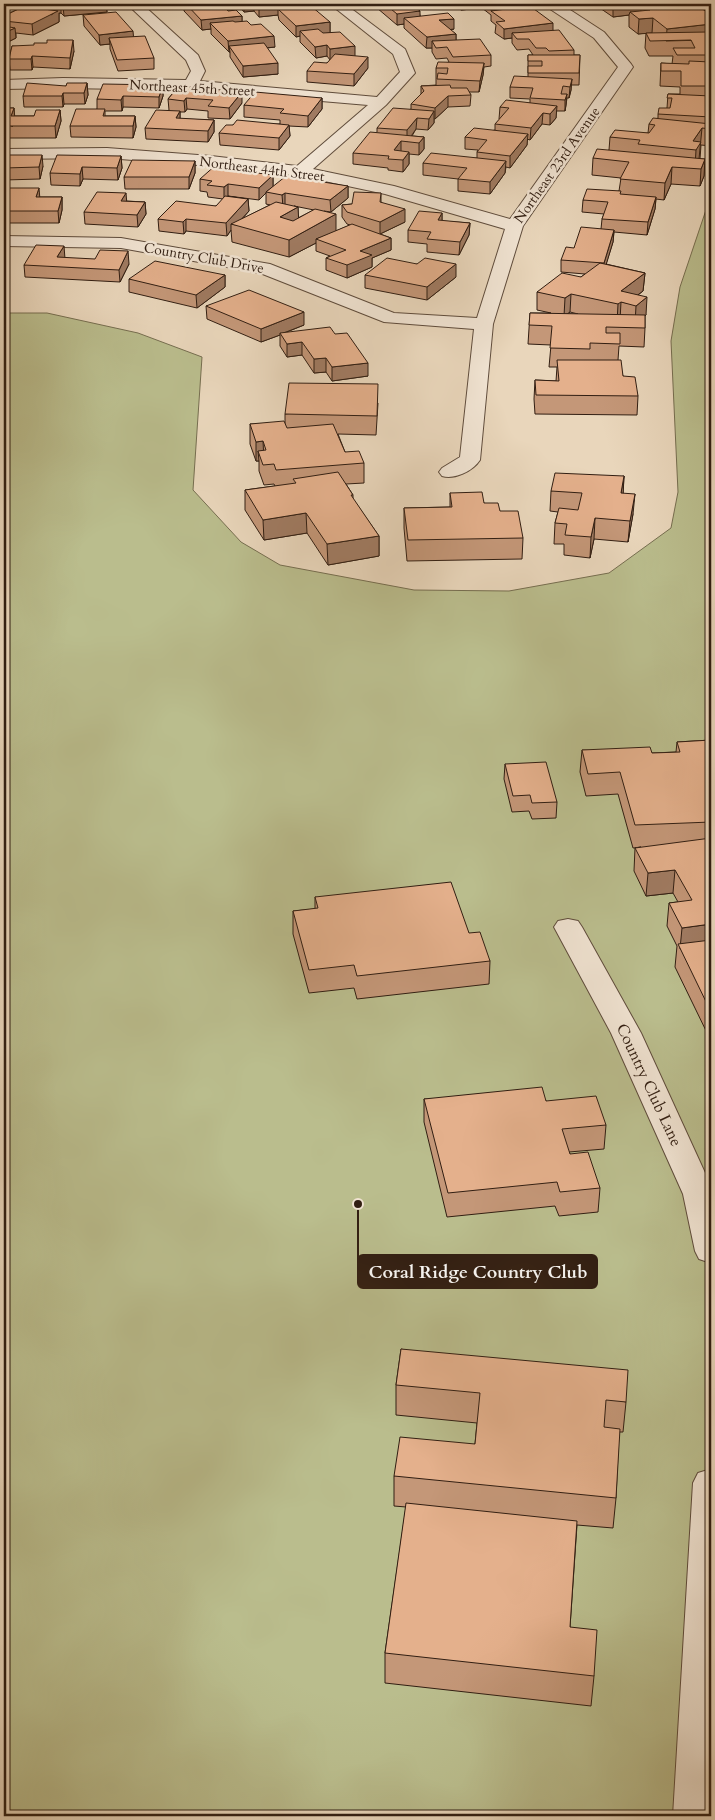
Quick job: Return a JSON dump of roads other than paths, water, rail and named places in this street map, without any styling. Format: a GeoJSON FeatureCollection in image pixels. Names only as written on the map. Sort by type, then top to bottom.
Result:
{"type":"FeatureCollection","features":[{"type":"Feature","properties":{"kind":"street"},"geometry":{"type":"LineString","coordinates":[[4,10],[18,4]]}},
{"type":"Feature","properties":{"kind":"street"},"geometry":{"type":"LineString","coordinates":[[134,4],[193,58],[198,71],[191,86]]}},
{"type":"Feature","properties":{"kind":"street"},"geometry":{"type":"LineString","coordinates":[[301,171],[381,102],[408,74],[400,52],[337,4]]}},
{"type":"Feature","properties":{"kind":"street","name":"Northeast 23rd Avenue"},"geometry":{"type":"LineString","coordinates":[[449,472],[470,460],[484,324],[514,226],[626,67],[599,35],[552,4]]}},
{"type":"Feature","properties":{"kind":"street","name":"Northeast 45th Street"},"geometry":{"type":"LineString","coordinates":[[4,85],[63,83],[191,86],[381,102]]}},
{"type":"Feature","properties":{"kind":"street","name":"Northeast 44th Street"},"geometry":{"type":"LineString","coordinates":[[4,154],[107,153],[211,161],[301,171],[388,190],[514,226]]}},
{"type":"Feature","properties":{"kind":"street","name":"Country Club Drive"},"geometry":{"type":"LineString","coordinates":[[4,242],[121,243],[264,268],[391,318],[484,324]]}},
{"type":"Feature","properties":{"kind":"street","name":"Country Club Lane"},"geometry":{"type":"LineString","coordinates":[[568,927],[626,1032],[699,1194],[711,1251]]}},
{"type":"Feature","properties":{"kind":"street"},"geometry":{"type":"LineString","coordinates":[[693,1816],[711,1483]]}},
{"type":"Feature","properties":{"kind":"place","name":"Coral Ridge Country Club"},"geometry":{"type":"Point","coordinates":[358,1204]}}]}
